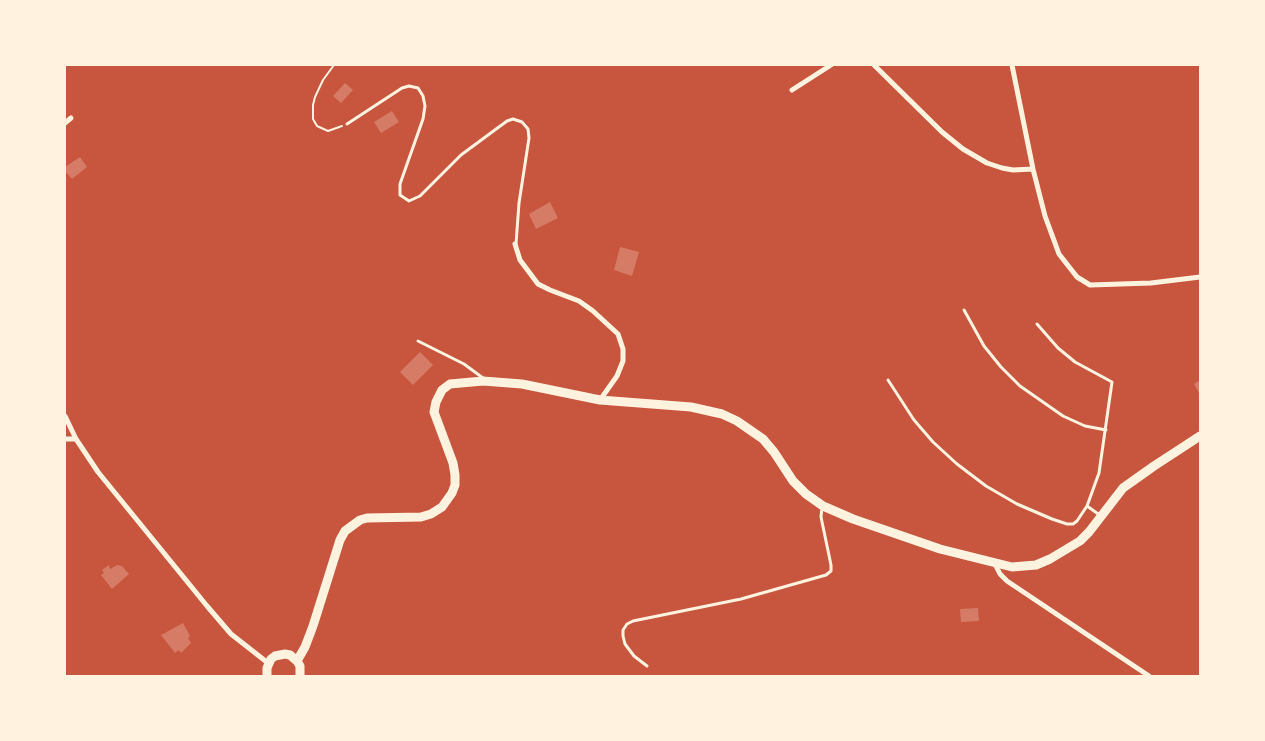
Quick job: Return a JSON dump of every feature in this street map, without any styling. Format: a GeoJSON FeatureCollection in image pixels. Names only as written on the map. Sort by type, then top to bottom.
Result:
{"type":"FeatureCollection","features":[{"type":"Feature","properties":{"kind":"street"},"geometry":{"type":"LineString","coordinates":[[792,90],[831,65]]}},
{"type":"Feature","properties":{"kind":"street"},"geometry":{"type":"LineString","coordinates":[[874,65],[942,132],[963,149],[987,163],[1002,168],[1013,170],[1033,169]]}},
{"type":"Feature","properties":{"kind":"street"},"geometry":{"type":"LineString","coordinates":[[1012,65],[1033,169],[1045,216],[1059,254],[1077,277],[1090,285],[1151,283],[1200,277]]}},
{"type":"Feature","properties":{"kind":"street"},"geometry":{"type":"LineString","coordinates":[[65,123],[71,118]]}},
{"type":"Feature","properties":{"kind":"street"},"geometry":{"type":"LineString","coordinates":[[516,244],[520,260],[538,284],[579,301],[618,334],[623,349],[623,361],[617,376],[600,400]]}},
{"type":"Feature","properties":{"kind":"street"},"geometry":{"type":"LineString","coordinates":[[297,661],[313,626],[340,540],[345,531],[360,520],[368,518],[421,517],[431,514],[442,507],[452,493],[455,485],[453,463],[434,412],[436,402],[442,390],[450,384],[487,382],[540,386],[600,400],[708,410],[737,421],[763,439],[793,481],[806,494],[823,506],[853,519],[940,549],[1012,567],[1036,565],[1080,541],[1128,484],[1200,436]]}},
{"type":"Feature","properties":{"kind":"street"},"geometry":{"type":"LineString","coordinates":[[65,416],[76,439],[98,472],[207,606],[231,634],[268,663]]}},
{"type":"Feature","properties":{"kind":"street"},"geometry":{"type":"LineString","coordinates":[[65,440],[76,439]]}},
{"type":"Feature","properties":{"kind":"street"},"geometry":{"type":"LineString","coordinates":[[995,564],[1006,581],[1149,676]]}},
{"type":"Feature","properties":{"kind":"street"},"geometry":{"type":"LineString","coordinates":[[267,676],[266,668],[268,663],[275,656],[285,654],[290,655],[297,661],[300,666],[300,676]]}},
{"type":"Feature","properties":{"kind":"lane"},"geometry":{"type":"LineString","coordinates":[[347,124],[402,88],[410,86],[418,88],[423,96],[425,106],[423,119],[400,184],[400,195],[409,201],[420,196],[461,155],[507,121],[513,119],[522,122],[528,129],[529,138],[519,203],[516,244]]}},
{"type":"Feature","properties":{"kind":"lane"},"geometry":{"type":"LineString","coordinates":[[964,310],[984,346],[1020,386],[1063,416],[1085,426],[1106,430]]}},
{"type":"Feature","properties":{"kind":"lane"},"geometry":{"type":"LineString","coordinates":[[888,380],[914,420],[933,442],[957,464],[986,486],[1017,504],[1052,519],[1072,524],[1077,521],[1087,506],[1099,473],[1112,382],[1075,362],[1058,348],[1037,324]]}},
{"type":"Feature","properties":{"kind":"lane"},"geometry":{"type":"LineString","coordinates":[[418,340],[464,364],[487,382]]}},
{"type":"Feature","properties":{"kind":"lane"},"geometry":{"type":"LineString","coordinates":[[647,666],[634,656],[625,644],[622,636],[627,624],[632,621],[741,599],[826,575],[831,570],[831,565],[821,517],[823,506]]}},
{"type":"Feature","properties":{"kind":"lane"},"geometry":{"type":"LineString","coordinates":[[1087,506],[1102,516]]}},
{"type":"Feature","properties":{"kind":"path"},"geometry":{"type":"LineString","coordinates":[[334,65],[323,80],[315,97],[313,119],[317,126],[328,131],[336,130],[347,124]]}},
{"type":"Feature","properties":{"kind":"building"},"geometry":{"type":"Polygon","coordinates":[[[345,83],[353,90],[341,103],[333,96],[345,83]]]}},
{"type":"Feature","properties":{"kind":"building"},"geometry":{"type":"Polygon","coordinates":[[[392,111],[399,122],[381,133],[374,122],[392,111]]]}},
{"type":"Feature","properties":{"kind":"building"},"geometry":{"type":"Polygon","coordinates":[[[80,157],[87,167],[72,179],[65,171],[65,167],[80,157]]]}},
{"type":"Feature","properties":{"kind":"building"},"geometry":{"type":"Polygon","coordinates":[[[550,202],[558,218],[536,229],[529,214],[550,202]]]}},
{"type":"Feature","properties":{"kind":"building"},"geometry":{"type":"Polygon","coordinates":[[[620,247],[639,252],[632,276],[614,270],[620,247]]]}},
{"type":"Feature","properties":{"kind":"building"},"geometry":{"type":"Polygon","coordinates":[[[420,352],[433,365],[413,385],[400,372],[420,352]]]}},
{"type":"Feature","properties":{"kind":"building"},"geometry":{"type":"Polygon","coordinates":[[[1200,380],[1200,395],[1194,384],[1200,380]]]}},
{"type":"Feature","properties":{"kind":"building"},"geometry":{"type":"Polygon","coordinates":[[[109,565],[110,569],[117,565],[122,566],[129,574],[112,589],[101,575],[104,573],[102,570],[109,565]]]}},
{"type":"Feature","properties":{"kind":"building"},"geometry":{"type":"Polygon","coordinates":[[[978,608],[979,621],[961,622],[960,609],[978,608]]]}},
{"type":"Feature","properties":{"kind":"building"},"geometry":{"type":"Polygon","coordinates":[[[183,623],[190,636],[188,638],[191,643],[181,653],[179,650],[175,653],[161,635],[183,623]]]}}]}
